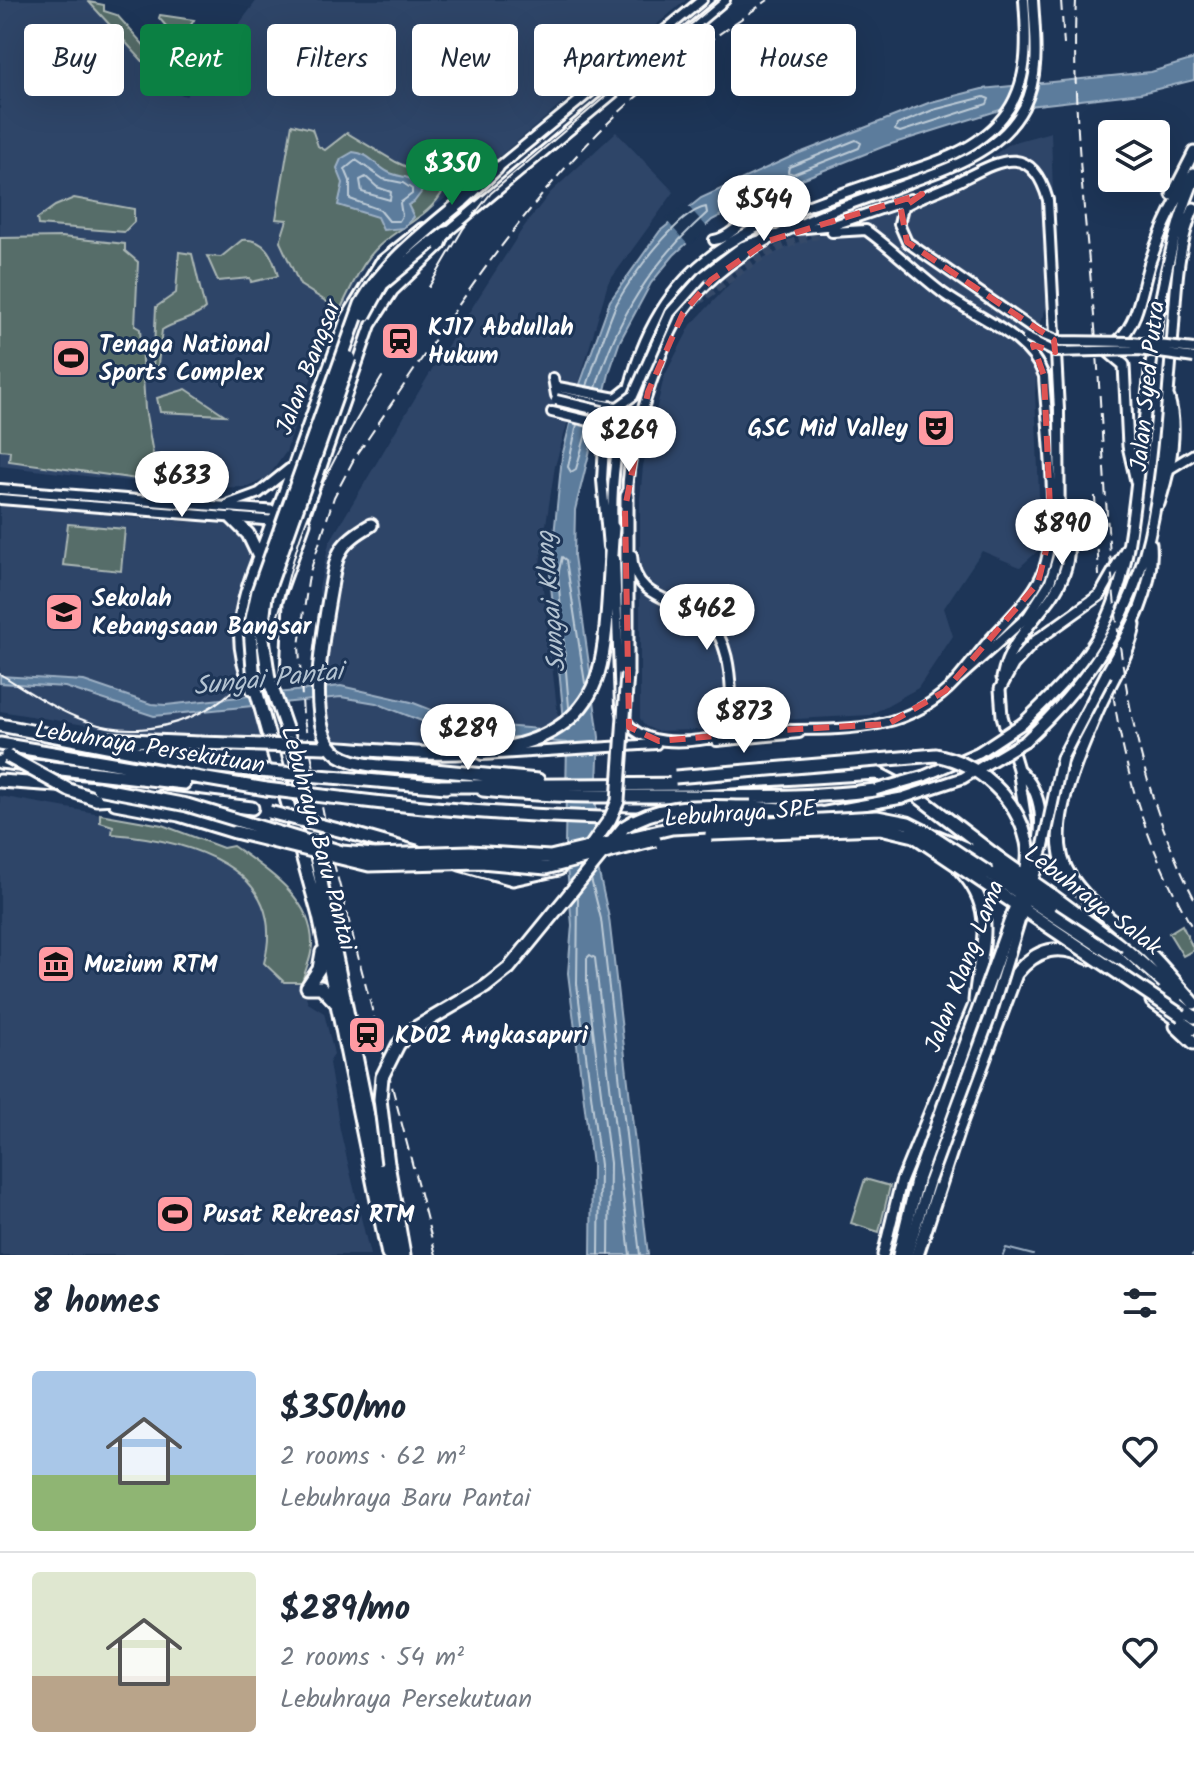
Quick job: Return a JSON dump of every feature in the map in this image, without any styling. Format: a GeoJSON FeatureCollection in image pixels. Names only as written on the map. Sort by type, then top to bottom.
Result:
{"type":"FeatureCollection","features":[{"type":"Feature","properties":{"kind":"highway","name":"Lebuhraya Baru Pantai"},"geometry":{"type":"LineString","coordinates":[[388,1255],[319,916],[260,705],[250,658],[250,628],[258,591],[361,304],[392,260],[497,168]]}},
{"type":"Feature","properties":{"kind":"highway","name":"Lebuhraya Baru Pantai"},"geometry":{"type":"LineString","coordinates":[[396,1255],[296,757],[271,685],[262,632],[266,596],[367,308],[382,284],[398,267],[446,233]]}},
{"type":"Feature","properties":{"kind":"highway"},"geometry":{"type":"LineString","coordinates":[[155,781],[513,879],[543,875],[582,858],[610,819],[620,786],[627,674],[627,496]]}},
{"type":"Feature","properties":{"kind":"highway"},"geometry":{"type":"LineString","coordinates":[[260,705],[240,654],[241,611],[249,578],[274,516]]}},
{"type":"Feature","properties":{"kind":"highway"},"geometry":{"type":"LineString","coordinates":[[232,518],[251,538],[259,557]]}},
{"type":"Feature","properties":{"kind":"highway"},"geometry":{"type":"LineString","coordinates":[[271,685],[276,601],[305,518]]}},
{"type":"Feature","properties":{"kind":"highway"},"geometry":{"type":"LineString","coordinates":[[371,525],[344,543],[336,559],[319,696],[321,723],[328,743],[339,754],[361,763],[520,776],[562,786]]}},
{"type":"Feature","properties":{"kind":"highway"},"geometry":{"type":"LineString","coordinates":[[73,738],[418,752],[519,751],[564,723],[589,694],[601,664],[613,528]]}},
{"type":"Feature","properties":{"kind":"highway"},"geometry":{"type":"LineString","coordinates":[[259,557],[268,543],[280,542],[288,549],[288,562]]}},
{"type":"Feature","properties":{"kind":"highway"},"geometry":{"type":"LineString","coordinates":[[1070,878],[1061,856],[1059,830],[1066,796],[1093,720],[1129,643],[1134,625]]}},
{"type":"Feature","properties":{"kind":"highway","name":"Lebuhraya Persekutuan"},"geometry":{"type":"LineString","coordinates":[[0,725],[209,766],[550,797],[616,792],[825,796],[875,790]]}},
{"type":"Feature","properties":{"kind":"highway","name":"Lebuhraya Persekutuan"},"geometry":{"type":"LineString","coordinates":[[0,744],[252,787],[426,809],[622,819],[745,819],[820,813]]}},
{"type":"Feature","properties":{"kind":"highway"},"geometry":{"type":"LineString","coordinates":[[441,786],[562,786],[616,792],[675,777],[936,755],[953,759],[978,772],[1003,793],[1027,841],[1028,861],[1021,892],[899,1255]]}},
{"type":"Feature","properties":{"kind":"highway"},"geometry":{"type":"LineString","coordinates":[[2,757],[155,781],[252,787]]}},
{"type":"Feature","properties":{"kind":"highway"},"geometry":{"type":"LineString","coordinates":[[2,757],[69,790],[97,794]]}},
{"type":"Feature","properties":{"kind":"highway"},"geometry":{"type":"LineString","coordinates":[[632,786],[773,782],[877,773],[911,791],[999,863]]}},
{"type":"Feature","properties":{"kind":"highway"},"geometry":{"type":"LineString","coordinates":[[0,781],[97,794],[197,798],[252,808]]}},
{"type":"Feature","properties":{"kind":"highway","name":"Lebuhraya SPE"},"geometry":{"type":"LineString","coordinates":[[97,794],[369,865],[481,862],[546,868],[674,835],[880,828],[914,836],[1115,968],[1193,1026]]}},
{"type":"Feature","properties":{"kind":"highway","name":"Lebuhraya SPE"},"geometry":{"type":"LineString","coordinates":[[97,794],[187,805],[342,852],[374,855],[470,852],[550,857],[672,828],[877,817],[908,823],[1118,958],[1193,1026]]}},
{"type":"Feature","properties":{"kind":"highway"},"geometry":{"type":"LineString","coordinates":[[404,1255],[380,1099],[382,1077],[390,1058],[410,1031],[485,987],[509,968],[624,827],[640,817],[668,808],[800,808],[820,813]]}},
{"type":"Feature","properties":{"kind":"highway"},"geometry":{"type":"LineString","coordinates":[[678,819],[732,832],[857,826],[911,829],[951,841],[999,863]]}},
{"type":"Feature","properties":{"kind":"highway"},"geometry":{"type":"LineString","coordinates":[[857,826],[895,832],[925,842],[951,860],[970,880],[980,900],[986,936],[974,1004],[987,1005],[1000,1018]]}},
{"type":"Feature","properties":{"kind":"highway","name":"Lebuhraya Salak"},"geometry":{"type":"LineString","coordinates":[[999,863],[1126,950],[1194,1006]]}},
{"type":"Feature","properties":{"kind":"highway"},"geometry":{"type":"LineString","coordinates":[[1033,869],[1048,863],[1070,878],[1151,955],[1194,1006]]}},
{"type":"Feature","properties":{"kind":"highway"},"geometry":{"type":"LineString","coordinates":[[1052,900],[1193,1026]]}},
{"type":"Feature","properties":{"kind":"highway"},"geometry":{"type":"LineString","coordinates":[[1021,909],[1111,968],[1163,1010],[1194,1043]]}},
{"type":"Feature","properties":{"kind":"highway"},"geometry":{"type":"LineString","coordinates":[[319,916],[321,963],[307,987],[321,987],[339,1006]]}},
{"type":"Feature","properties":{"kind":"highway"},"geometry":{"type":"LineString","coordinates":[[917,1255],[1016,974],[1036,954],[1054,949],[1075,951],[1111,968]]}},
{"type":"Feature","properties":{"kind":"highway"},"geometry":{"type":"LineString","coordinates":[[1163,1010],[1193,1026]]}},
{"type":"Feature","properties":{"kind":"main road","name":"Jalan Bangsar"},"geometry":{"type":"LineString","coordinates":[[274,516],[343,323],[367,280],[389,255],[702,0]]}},
{"type":"Feature","properties":{"kind":"main road","name":"Jalan Bangsar"},"geometry":{"type":"LineString","coordinates":[[305,518],[376,316],[393,291],[441,245],[446,233],[725,0]]}},
{"type":"Feature","properties":{"kind":"main road"},"geometry":{"type":"LineString","coordinates":[[556,391],[608,397],[624,394],[658,311],[702,260],[730,242],[856,188],[953,155],[984,136],[1004,116],[1022,78],[1026,46],[1024,0]]}},
{"type":"Feature","properties":{"kind":"main road"},"geometry":{"type":"LineString","coordinates":[[552,412],[601,424],[614,431],[613,528],[620,706],[629,727],[651,740],[727,735],[733,726],[731,686],[726,655],[711,625],[661,601],[636,577],[627,496],[648,392],[664,348],[683,313],[711,280],[741,255],[861,201],[960,165],[999,138],[1014,123],[1032,86],[1037,57],[1033,0]]}},
{"type":"Feature","properties":{"kind":"main road"},"geometry":{"type":"LineString","coordinates":[[1118,341],[1136,315],[1173,193],[1194,152]]}},
{"type":"Feature","properties":{"kind":"main road"},"geometry":{"type":"LineString","coordinates":[[519,751],[703,742],[888,724],[933,702],[1016,630],[1042,597],[1056,568],[1062,514],[1048,200],[1042,179],[1030,166],[998,160],[952,185],[834,225],[793,229]]}},
{"type":"Feature","properties":{"kind":"main road"},"geometry":{"type":"LineString","coordinates":[[1160,233],[1175,200],[1194,173]]}},
{"type":"Feature","properties":{"kind":"main road","name":"Jalan Syed Putra"},"geometry":{"type":"LineString","coordinates":[[875,790],[924,776],[979,752],[1023,723],[1050,698],[1096,640],[1115,601],[1128,546],[1165,268],[1194,180]]}},
{"type":"Feature","properties":{"kind":"main road"},"geometry":{"type":"LineString","coordinates":[[856,188],[861,201]]}},
{"type":"Feature","properties":{"kind":"main road"},"geometry":{"type":"LineString","coordinates":[[922,194],[901,212],[901,232],[907,242],[1037,332],[1059,341],[1118,341],[1194,349]]}},
{"type":"Feature","properties":{"kind":"main road"},"geometry":{"type":"LineString","coordinates":[[702,260],[709,244],[755,217],[797,204],[816,205]]}},
{"type":"Feature","properties":{"kind":"main road","name":"Jalan Syed Putra"},"geometry":{"type":"LineString","coordinates":[[820,813],[937,789],[987,766],[1025,741],[1076,689],[1105,651],[1131,597],[1153,527],[1179,271],[1194,208]]}},
{"type":"Feature","properties":{"kind":"main road"},"geometry":{"type":"LineString","coordinates":[[832,232],[866,230],[942,292],[1031,353],[1044,376],[1051,530],[1047,559],[1038,583],[959,678]]}},
{"type":"Feature","properties":{"kind":"main road"},"geometry":{"type":"LineString","coordinates":[[556,391],[608,406],[626,403],[633,396],[670,313],[702,277],[743,246],[764,236],[780,235]]}},
{"type":"Feature","properties":{"kind":"main road"},"geometry":{"type":"LineString","coordinates":[[709,244],[730,242]]}},
{"type":"Feature","properties":{"kind":"main road"},"geometry":{"type":"LineString","coordinates":[[1000,329],[1055,352],[1139,350],[1194,358]]}},
{"type":"Feature","properties":{"kind":"main road"},"geometry":{"type":"LineString","coordinates":[[1106,350],[1124,365],[1128,446],[1137,484]]}},
{"type":"Feature","properties":{"kind":"main road"},"geometry":{"type":"LineString","coordinates":[[616,451],[630,383]]}},
{"type":"Feature","properties":{"kind":"main road"},"geometry":{"type":"LineString","coordinates":[[556,391],[606,412],[602,480],[610,564]]}},
{"type":"Feature","properties":{"kind":"main road"},"geometry":{"type":"LineString","coordinates":[[1153,527],[1171,468],[1173,410],[1168,394]]}},
{"type":"Feature","properties":{"kind":"main road"},"geometry":{"type":"LineString","coordinates":[[1171,447],[1194,454]]}},
{"type":"Feature","properties":{"kind":"main road"},"geometry":{"type":"LineString","coordinates":[[1171,468],[1194,454]]}},
{"type":"Feature","properties":{"kind":"main road"},"geometry":{"type":"LineString","coordinates":[[221,506],[259,493],[291,467]]}},
{"type":"Feature","properties":{"kind":"main road"},"geometry":{"type":"LineString","coordinates":[[286,482],[287,493],[295,499],[306,498],[314,490]]}},
{"type":"Feature","properties":{"kind":"main road"},"geometry":{"type":"LineString","coordinates":[[0,489],[221,506],[274,516]]}},
{"type":"Feature","properties":{"kind":"main road"},"geometry":{"type":"LineString","coordinates":[[0,499],[232,518],[305,518]]}},
{"type":"Feature","properties":{"kind":"main road"},"geometry":{"type":"LineString","coordinates":[[1000,689],[1013,647],[1044,611],[1066,567],[1069,538],[1062,514]]}},
{"type":"Feature","properties":{"kind":"main road","name":"Jalan Klang Lama"},"geometry":{"type":"LineString","coordinates":[[907,1255],[923,1180],[990,1017],[1043,848],[1062,758],[1070,736],[1134,625],[1151,568],[1150,541]]}},
{"type":"Feature","properties":{"kind":"main road"},"geometry":{"type":"LineString","coordinates":[[1000,689],[1024,652],[1100,595],[1128,546]]}},
{"type":"Feature","properties":{"kind":"main road"},"geometry":{"type":"LineString","coordinates":[[731,686],[737,707],[750,723],[782,733]]}},
{"type":"Feature","properties":{"kind":"main road","name":"Jalan Klang Lama"},"geometry":{"type":"LineString","coordinates":[[883,1255],[901,1182],[987,971],[1025,854],[1027,821],[1018,769],[1002,716],[1000,689]]}},
{"type":"Feature","properties":{"kind":"main road"},"geometry":{"type":"LineString","coordinates":[[987,971],[1003,958],[1021,909],[1033,869],[1042,815],[1025,775],[1018,769]]}},
{"type":"Feature","properties":{"kind":"highlighted area"},"geometry":{"type":"Polygon","coordinates":[[[922,194],[901,209],[907,242],[1054,340],[1055,352],[1033,345],[1044,376],[1051,530],[1038,583],[945,691],[888,724],[781,730],[738,717],[727,735],[659,741],[629,727],[625,508],[648,392],[683,313],[711,280],[768,241],[922,194]]]}},
{"type":"Feature","properties":{"kind":"shaded area"},"geometry":{"type":"Polygon","coordinates":[[[0,0],[86,0],[108,24],[24,24],[24,96],[124,96],[124,41],[140,59],[140,96],[251,96],[251,24],[239,24],[257,0],[686,0],[657,24],[534,24],[534,96],[571,96],[472,179],[383,243],[367,263],[321,351],[286,452],[268,477],[249,487],[189,488],[0,466],[0,0]]]}},
{"type":"Feature","properties":{"kind":"shaded area"},"geometry":{"type":"Polygon","coordinates":[[[616,132],[674,192],[608,283],[555,466],[540,563],[561,742],[570,749],[520,755],[325,739],[319,588],[329,543],[430,373],[523,228],[550,193],[616,132]]]}},
{"type":"Feature","properties":{"kind":"shaded area"},"geometry":{"type":"Polygon","coordinates":[[[1051,132],[1056,285],[1040,322],[1035,393],[1041,548],[1020,567],[982,551],[944,608],[953,636],[918,688],[870,715],[778,720],[737,729],[656,731],[645,726],[640,718],[640,499],[643,466],[664,377],[691,325],[738,275],[763,259],[793,244],[895,208],[958,180],[1011,143],[1051,132]]]}},
{"type":"Feature","properties":{"kind":"shaded area"},"geometry":{"type":"Polygon","coordinates":[[[0,501],[132,518],[250,525],[258,531],[259,540],[244,574],[238,661],[272,756],[0,711],[0,501]]]}},
{"type":"Feature","properties":{"kind":"shaded area"},"geometry":{"type":"Polygon","coordinates":[[[0,796],[162,825],[223,848],[233,846],[293,894],[303,909],[313,942],[302,982],[308,1003],[324,1013],[334,1054],[329,1063],[340,1130],[370,1255],[0,1255],[0,796]]]}},
{"type":"Feature","properties":{"kind":"green space"},"geometry":{"type":"Polygon","coordinates":[[[89,2],[104,5],[104,11],[117,15],[140,41],[140,58],[124,40],[124,24],[109,24],[89,2]]]}},
{"type":"Feature","properties":{"kind":"green space"},"geometry":{"type":"Polygon","coordinates":[[[160,15],[194,20],[191,24],[164,24],[160,15]]]}},
{"type":"Feature","properties":{"kind":"green space"},"geometry":{"type":"Polygon","coordinates":[[[292,124],[312,129],[318,146],[325,150],[347,133],[396,162],[441,183],[444,189],[431,206],[373,253],[340,310],[300,285],[280,242],[287,220],[276,219],[292,124]]]}},
{"type":"Feature","properties":{"kind":"green space"},"geometry":{"type":"Polygon","coordinates":[[[74,198],[134,209],[134,222],[124,232],[38,225],[37,219],[55,206],[74,198]]]}},
{"type":"Feature","properties":{"kind":"green space","name":"Tenaga National Sports Complex"},"geometry":{"type":"Polygon","coordinates":[[[62,237],[125,244],[125,251],[138,262],[135,326],[140,329],[145,409],[158,482],[9,461],[10,451],[0,450],[0,238],[62,237]]]}},
{"type":"Feature","properties":{"kind":"green space"},"geometry":{"type":"Polygon","coordinates":[[[242,240],[257,242],[267,250],[278,276],[251,282],[250,278],[218,281],[207,256],[221,257],[242,240]]]}},
{"type":"Feature","properties":{"kind":"green space"},"geometry":{"type":"Polygon","coordinates":[[[179,252],[192,254],[205,309],[162,330],[157,373],[153,369],[156,307],[176,293],[179,252]]]}},
{"type":"Feature","properties":{"kind":"green space"},"geometry":{"type":"Polygon","coordinates":[[[186,389],[225,415],[160,412],[157,398],[186,389]]]}},
{"type":"Feature","properties":{"kind":"green space"},"geometry":{"type":"Polygon","coordinates":[[[68,524],[125,529],[121,571],[63,565],[68,524]]]}},
{"type":"Feature","properties":{"kind":"green space"},"geometry":{"type":"Polygon","coordinates":[[[100,814],[162,825],[223,848],[233,846],[273,875],[296,899],[310,928],[312,950],[302,982],[284,982],[264,963],[268,930],[262,903],[247,881],[226,864],[199,852],[171,843],[112,834],[113,826],[100,822],[100,814]]]}},
{"type":"Feature","properties":{"kind":"green space"},"geometry":{"type":"Polygon","coordinates":[[[1182,925],[1194,950],[1183,956],[1169,933],[1182,925]]]}},
{"type":"Feature","properties":{"kind":"green space"},"geometry":{"type":"Polygon","coordinates":[[[865,1179],[890,1186],[879,1232],[851,1223],[865,1179]]]}},
{"type":"Feature","properties":{"kind":"water"},"geometry":{"type":"Polygon","coordinates":[[[1194,59],[1194,80],[1141,93],[1003,109],[885,146],[754,198],[712,220],[674,255],[651,283],[620,341],[575,510],[574,556],[599,737],[594,851],[609,918],[648,1255],[591,1255],[592,1165],[568,973],[572,925],[565,844],[567,743],[442,729],[376,703],[341,697],[154,716],[65,687],[0,683],[0,676],[84,681],[151,704],[166,705],[341,686],[411,702],[465,723],[565,731],[550,575],[562,457],[579,387],[610,301],[660,231],[701,198],[797,154],[931,102],[982,89],[1151,72],[1194,59]]]}},
{"type":"Feature","properties":{"kind":"water"},"geometry":{"type":"Polygon","coordinates":[[[353,152],[368,157],[388,172],[411,179],[423,190],[408,205],[414,217],[403,228],[383,230],[377,217],[338,205],[343,183],[337,168],[341,159],[353,152]]]}},
{"type":"Feature","properties":{"kind":"pier"},"geometry":{"type":"Polygon","coordinates":[[[686,204],[708,228],[689,246],[666,220],[686,204]]]}},
{"type":"Feature","properties":{"kind":"waterway"},"geometry":{"type":"LineString","coordinates":[[1003,1255],[1006,1248],[1033,1255]]}},
{"type":"Feature","properties":{"kind":"tunnel"},"geometry":{"type":"LineString","coordinates":[[687,309],[770,252],[808,237],[832,232]]}},
{"type":"Feature","properties":{"kind":"tram line"},"geometry":{"type":"LineString","coordinates":[[429,287],[463,229],[491,193],[720,0]]}},
{"type":"Feature","properties":{"kind":"tram line"},"geometry":{"type":"LineString","coordinates":[[0,674],[63,711],[112,728],[139,729],[165,725],[214,705],[235,689],[266,646],[309,514],[337,454],[382,377]]}},
{"type":"Feature","properties":{"kind":"railway"},"geometry":{"type":"LineString","coordinates":[[436,1255],[333,860],[303,715],[299,646],[309,575],[334,497],[354,459],[473,285],[537,201],[626,106],[685,58],[768,0]]}},
{"type":"Feature","properties":{"kind":"railway"},"geometry":{"type":"LineString","coordinates":[[1061,0],[1064,45]]}},
{"type":"Feature","properties":{"kind":"railway"},"geometry":{"type":"LineString","coordinates":[[1076,0],[1078,127],[1117,625],[1128,696],[1144,765],[1165,833],[1194,898]]}},
{"type":"Feature","properties":{"kind":"railway"},"geometry":{"type":"LineString","coordinates":[[1095,496],[1099,576]]}},
{"type":"Feature","properties":{"kind":"railway"},"geometry":{"type":"LineString","coordinates":[[1113,693],[1125,758],[1142,816],[1164,873],[1194,931]]}},
{"type":"Feature","properties":{"kind":"place","name":"KJ17 Abdullah Hukum"},"geometry":{"type":"Point","coordinates":[400,341]}},
{"type":"Feature","properties":{"kind":"place","name":"Tenaga National Sports Complex"},"geometry":{"type":"Point","coordinates":[71,358]}},
{"type":"Feature","properties":{"kind":"place","name":"GSC Mid Valley"},"geometry":{"type":"Point","coordinates":[936,428]}},
{"type":"Feature","properties":{"kind":"place","name":"Sekolah Kebangsaan Bangsar"},"geometry":{"type":"Point","coordinates":[64,612]}},
{"type":"Feature","properties":{"kind":"place","name":"Muzium RTM"},"geometry":{"type":"Point","coordinates":[56,964]}},
{"type":"Feature","properties":{"kind":"place","name":"KD02 Angkasapuri"},"geometry":{"type":"Point","coordinates":[367,1035]}},
{"type":"Feature","properties":{"kind":"place","name":"Pusat Rekreasi RTM"},"geometry":{"type":"Point","coordinates":[175,1214]}},
{"type":"Feature","properties":{"kind":"water label","name":"Sungai Klang"},"geometry":{"type":"Point","coordinates":[550,602]}},
{"type":"Feature","properties":{"kind":"water label","name":"Sungai Pantai"},"geometry":{"type":"Point","coordinates":[268,678]}}]}
